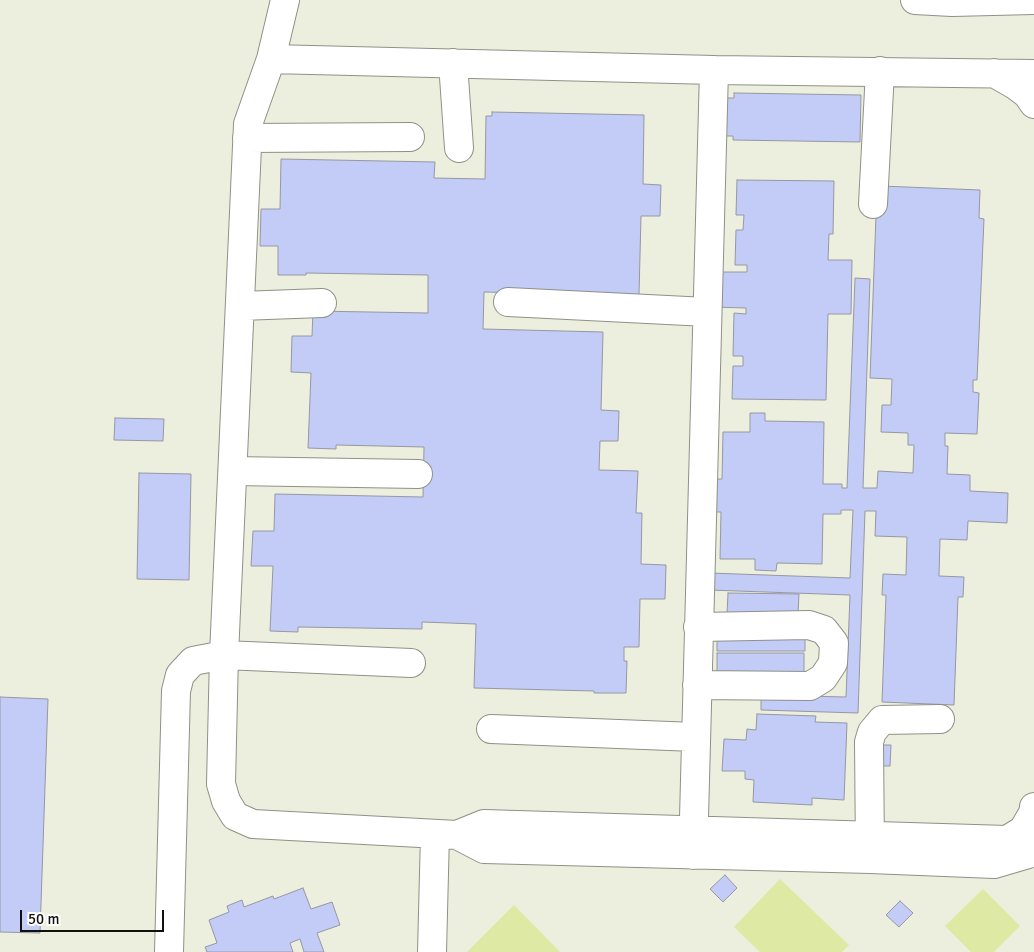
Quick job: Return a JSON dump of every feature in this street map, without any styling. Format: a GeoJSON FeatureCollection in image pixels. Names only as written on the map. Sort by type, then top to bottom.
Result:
{"type":"FeatureCollection","features":[{"type":"Feature","properties":{"kind":"street"},"geometry":{"type":"LineString","coordinates":[[285,0],[271,59],[248,124],[247,138],[224,655],[221,784],[226,801],[236,816],[253,824],[446,834],[484,824],[693,842],[870,847],[1007,840],[1023,830],[1033,813],[1034,807]]}},
{"type":"Feature","properties":{"kind":"street"},"geometry":{"type":"LineString","coordinates":[[925,0],[952,2],[1034,0]]}},
{"type":"Feature","properties":{"kind":"street"},"geometry":{"type":"LineString","coordinates":[[271,59],[714,70],[1034,74]]}},
{"type":"Feature","properties":{"kind":"street"},"geometry":{"type":"LineString","coordinates":[[453,64],[459,148]]}},
{"type":"Feature","properties":{"kind":"street"},"geometry":{"type":"LineString","coordinates":[[693,842],[714,70]]}},
{"type":"Feature","properties":{"kind":"street"},"geometry":{"type":"LineString","coordinates":[[873,204],[880,71]]}},
{"type":"Feature","properties":{"kind":"street"},"geometry":{"type":"LineString","coordinates":[[993,73],[1027,94],[1034,104]]}},
{"type":"Feature","properties":{"kind":"street"},"geometry":{"type":"LineString","coordinates":[[247,138],[410,137]]}},
{"type":"Feature","properties":{"kind":"street"},"geometry":{"type":"LineString","coordinates":[[508,302],[707,312]]}},
{"type":"Feature","properties":{"kind":"street"},"geometry":{"type":"LineString","coordinates":[[240,306],[322,303]]}},
{"type":"Feature","properties":{"kind":"street"},"geometry":{"type":"LineString","coordinates":[[232,471],[418,474]]}},
{"type":"Feature","properties":{"kind":"street"},"geometry":{"type":"LineString","coordinates":[[696,685],[810,686],[823,678],[833,662],[834,644],[824,630],[809,625],[698,627]]}},
{"type":"Feature","properties":{"kind":"street"},"geometry":{"type":"LineString","coordinates":[[169,952],[176,691],[180,675],[193,661],[224,655],[411,663]]}},
{"type":"Feature","properties":{"kind":"street"},"geometry":{"type":"LineString","coordinates":[[870,847],[869,742],[872,732],[882,720],[940,719]]}},
{"type":"Feature","properties":{"kind":"street"},"geometry":{"type":"LineString","coordinates":[[491,729],[695,737]]}},
{"type":"Feature","properties":{"kind":"street"},"geometry":{"type":"LineString","coordinates":[[432,952],[446,834]]}},
{"type":"Feature","properties":{"kind":"street"},"geometry":{"type":"LineString","coordinates":[[870,847],[1034,869]]}},
{"type":"Feature","properties":{"kind":"street"},"geometry":{"type":"LineString","coordinates":[[994,864],[1028,854],[1034,850]]}},
{"type":"Feature","properties":{"kind":"shaded area"},"geometry":{"type":"Polygon","coordinates":[[[0,0],[1034,0],[1034,952],[0,952],[0,0]]]}},
{"type":"Feature","properties":{"kind":"green space"},"geometry":{"type":"Polygon","coordinates":[[[780,879],[849,945],[842,952],[760,952],[734,927],[780,879]]]}},
{"type":"Feature","properties":{"kind":"green space"},"geometry":{"type":"Polygon","coordinates":[[[983,889],[1020,926],[994,952],[971,952],[945,926],[983,889]]]}},
{"type":"Feature","properties":{"kind":"green space"},"geometry":{"type":"Polygon","coordinates":[[[514,905],[560,952],[467,952],[514,905]]]}},
{"type":"Feature","properties":{"kind":"building"},"geometry":{"type":"Polygon","coordinates":[[[734,93],[861,95],[860,142],[733,140],[733,136],[718,136],[719,98],[734,98],[734,93]]]}},
{"type":"Feature","properties":{"kind":"building"},"geometry":{"type":"Polygon","coordinates":[[[492,112],[644,115],[643,184],[661,185],[660,216],[641,216],[639,295],[484,292],[483,329],[603,332],[601,410],[619,411],[618,441],[600,441],[599,470],[638,471],[636,513],[642,513],[641,564],[666,565],[665,599],[640,599],[639,647],[624,647],[624,661],[627,661],[626,693],[474,688],[476,624],[422,622],[422,629],[298,627],[298,632],[270,631],[273,566],[251,566],[253,531],[274,531],[275,494],[423,497],[424,447],[336,445],[336,449],[308,448],[311,373],[291,372],[292,336],[312,336],[313,311],[428,313],[428,275],[306,273],[306,275],[278,275],[278,246],[260,246],[261,209],[280,209],[281,159],[435,162],[434,178],[485,179],[486,116],[492,116],[492,112]]]}},
{"type":"Feature","properties":{"kind":"building"},"geometry":{"type":"Polygon","coordinates":[[[737,180],[834,181],[833,234],[829,234],[828,260],[852,260],[851,314],[828,314],[826,400],[732,399],[733,366],[743,366],[743,356],[733,356],[734,313],[746,314],[746,308],[712,307],[713,272],[747,272],[747,265],[735,265],[736,230],[743,230],[744,215],[736,215],[737,180]]]}},
{"type":"Feature","properties":{"kind":"building"},"geometry":{"type":"Polygon","coordinates":[[[881,186],[980,190],[979,218],[984,219],[977,380],[973,380],[973,392],[979,393],[977,434],[945,433],[945,446],[948,446],[947,474],[970,475],[970,491],[1008,493],[1007,523],[968,521],[967,540],[940,539],[939,576],[964,577],[963,597],[958,597],[954,705],[882,702],[886,595],[882,595],[883,574],[906,575],[907,537],[875,536],[876,511],[865,511],[858,713],[761,710],[761,695],[846,697],[850,595],[709,590],[709,573],[850,578],[853,510],[841,510],[841,514],[823,514],[822,564],[777,563],[776,571],[755,570],[755,559],[720,559],[721,512],[702,512],[703,479],[722,479],[723,432],[750,432],[750,413],[765,413],[765,421],[824,422],[823,484],[842,484],[842,488],[847,488],[855,278],[870,279],[863,488],[877,488],[878,471],[913,473],[914,445],[908,445],[908,433],[881,432],[882,405],[891,405],[892,379],[870,378],[876,215],[881,186]]]}},
{"type":"Feature","properties":{"kind":"building"},"geometry":{"type":"Polygon","coordinates":[[[115,418],[164,419],[163,441],[114,440],[115,418]]]}},
{"type":"Feature","properties":{"kind":"building"},"geometry":{"type":"Polygon","coordinates":[[[139,473],[191,474],[189,580],[137,579],[139,473]]]}},
{"type":"Feature","properties":{"kind":"building"},"geometry":{"type":"Polygon","coordinates":[[[728,593],[799,594],[798,614],[727,614],[728,593]]]}},
{"type":"Feature","properties":{"kind":"building"},"geometry":{"type":"Polygon","coordinates":[[[717,633],[805,633],[805,651],[717,651],[717,633]]]}},
{"type":"Feature","properties":{"kind":"building"},"geometry":{"type":"Polygon","coordinates":[[[717,653],[804,653],[804,672],[717,672],[717,653]]]}},
{"type":"Feature","properties":{"kind":"building"},"geometry":{"type":"Polygon","coordinates":[[[0,697],[48,699],[40,933],[0,932],[0,697]]]}},
{"type":"Feature","properties":{"kind":"building"},"geometry":{"type":"Polygon","coordinates":[[[757,714],[816,716],[815,722],[847,723],[844,800],[812,798],[812,805],[753,802],[754,780],[745,779],[745,771],[722,771],[724,739],[746,740],[747,729],[756,730],[757,714]]]}},
{"type":"Feature","properties":{"kind":"building"},"geometry":{"type":"Polygon","coordinates":[[[875,745],[891,745],[890,766],[875,766],[875,745]]]}},
{"type":"Feature","properties":{"kind":"building"},"geometry":{"type":"Polygon","coordinates":[[[725,875],[737,888],[723,902],[710,889],[725,875]]]}},
{"type":"Feature","properties":{"kind":"building"},"geometry":{"type":"Polygon","coordinates":[[[303,888],[311,909],[332,902],[340,925],[317,933],[324,952],[304,952],[300,939],[290,943],[293,952],[207,952],[205,947],[217,943],[209,920],[229,912],[227,906],[242,900],[244,907],[273,896],[274,899],[303,888]]]}},
{"type":"Feature","properties":{"kind":"building"},"geometry":{"type":"Polygon","coordinates":[[[900,901],[913,913],[899,927],[886,915],[900,901]]]}}]}
